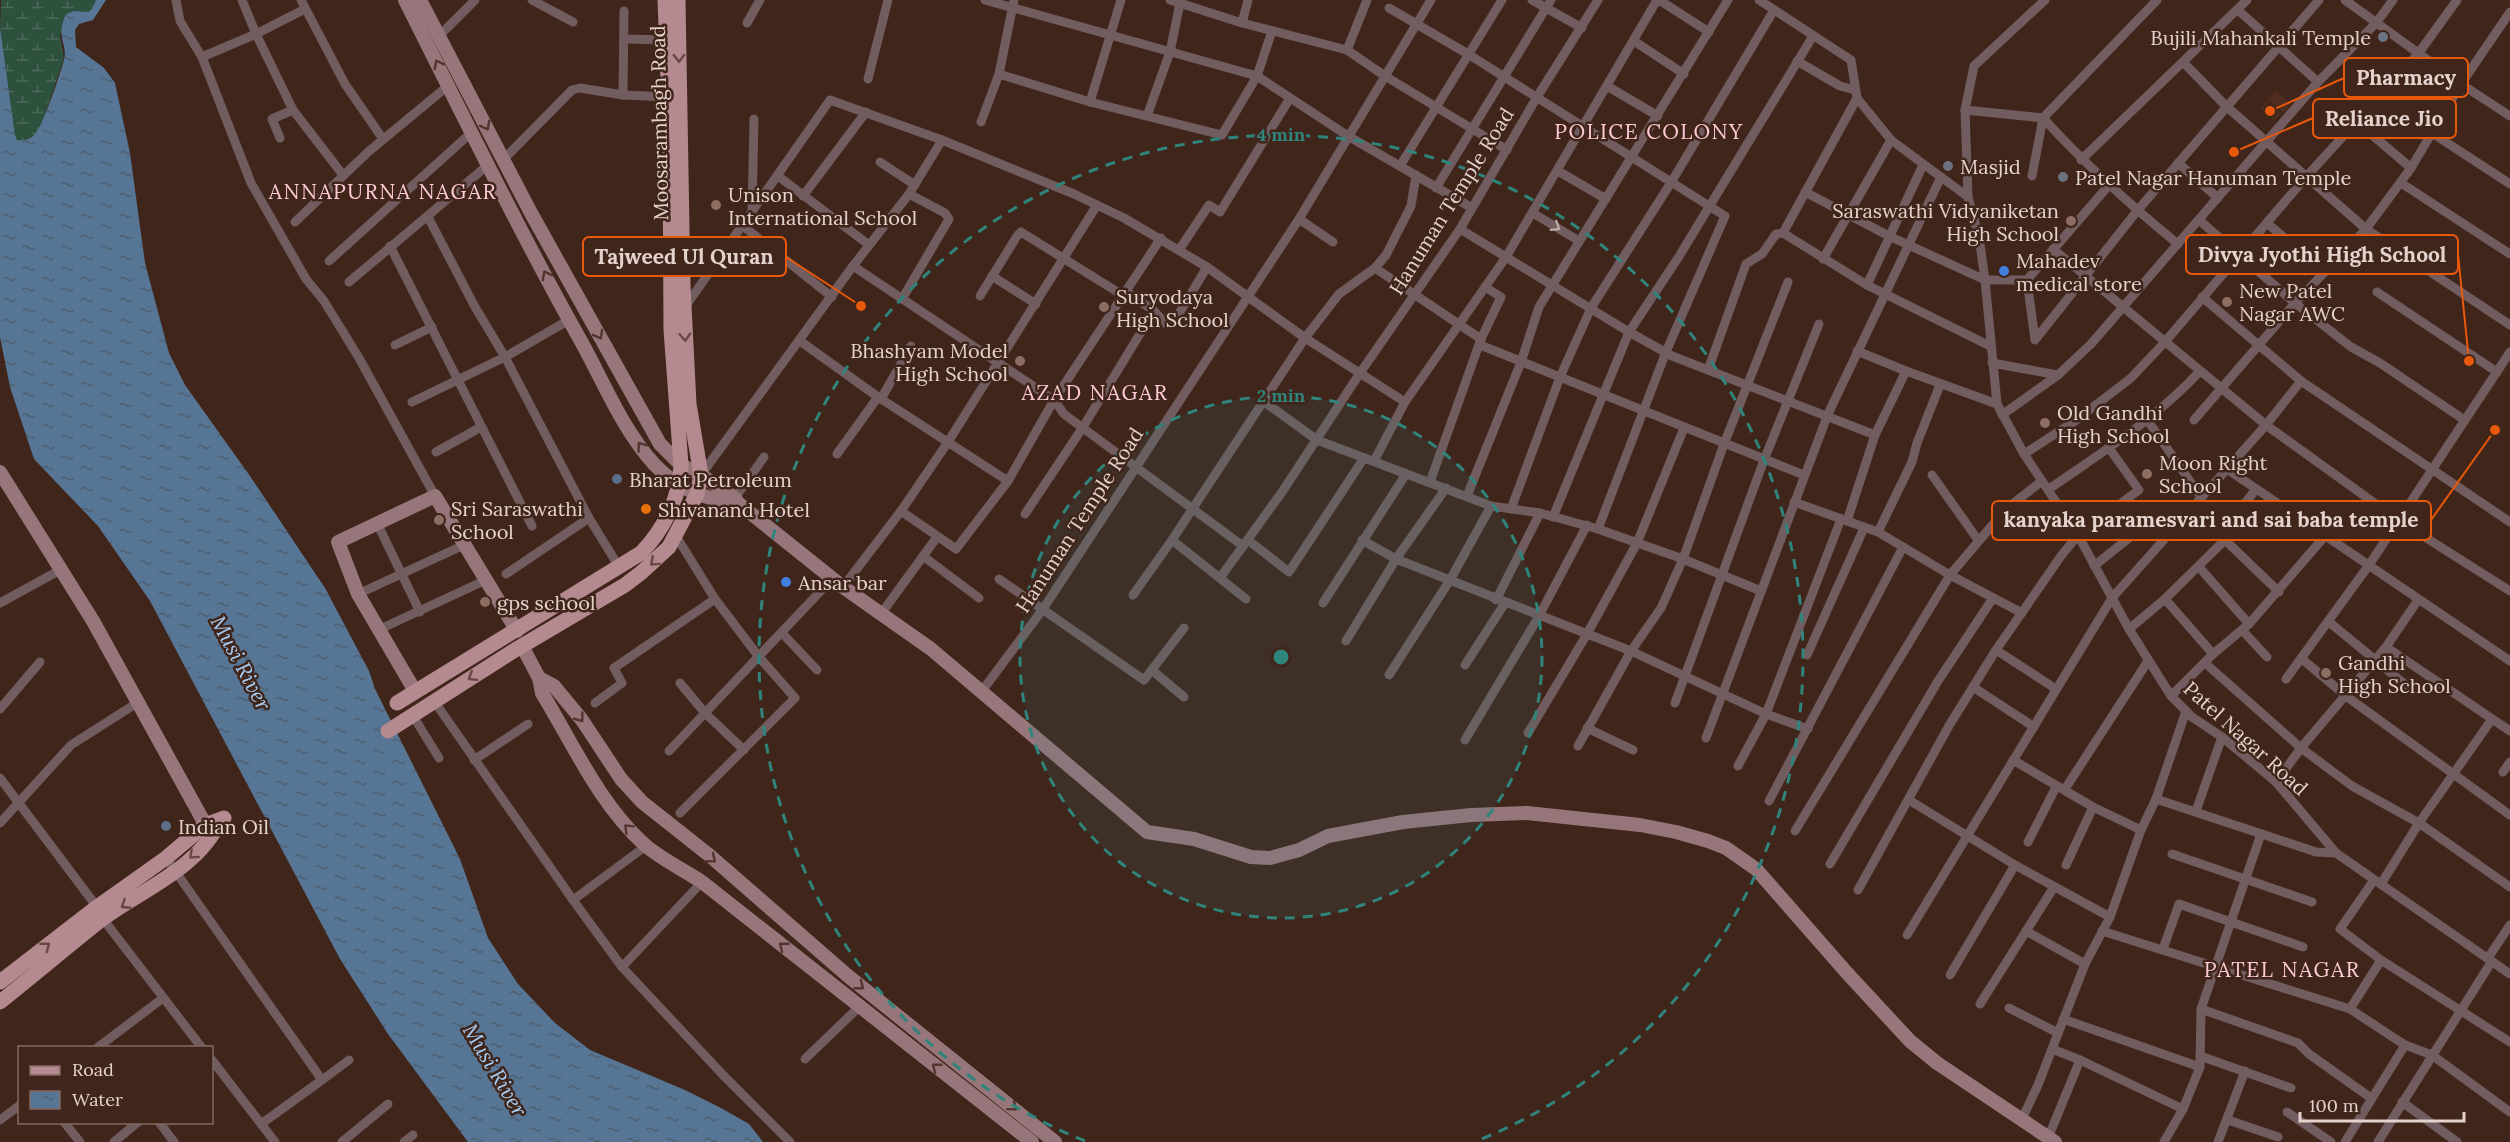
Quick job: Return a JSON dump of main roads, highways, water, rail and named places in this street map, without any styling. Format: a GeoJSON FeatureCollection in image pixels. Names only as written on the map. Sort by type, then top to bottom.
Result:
{"type":"FeatureCollection","features":[{"type":"Feature","properties":{"kind":"main road","name":"Moosarambagh Road"},"geometry":{"type":"LineString","coordinates":[[397,703],[641,553],[663,525],[681,488],[671,330],[665,0]]}},
{"type":"Feature","properties":{"kind":"main road","name":"Moosarambagh Road"},"geometry":{"type":"LineString","coordinates":[[388,731],[522,646],[625,585],[662,555],[676,536],[697,494],[701,475],[689,404],[684,309],[678,0]]}},
{"type":"Feature","properties":{"kind":"main road"},"geometry":{"type":"LineString","coordinates":[[0,982],[100,913],[174,873],[216,825],[166,858],[100,913],[0,1002]]}},
{"type":"Feature","properties":{"kind":"water","name":"Musi River"},"geometry":{"type":"Polygon","coordinates":[[[96,0],[106,0],[93,20],[79,24],[75,30],[76,47],[104,68],[115,83],[130,153],[145,263],[169,353],[185,385],[250,476],[325,588],[369,671],[375,689],[460,859],[488,938],[518,984],[555,1023],[590,1050],[685,1090],[721,1108],[749,1124],[763,1142],[468,1142],[388,1034],[340,959],[150,601],[98,526],[34,459],[10,387],[0,337],[0,27],[15,135],[17,140],[26,140],[38,130],[59,76],[65,54],[62,29],[66,14],[74,11],[88,12],[96,0]]]}},
{"type":"Feature","properties":{"kind":"place","name":"Bujili Mahankali Temple"},"geometry":{"type":"Point","coordinates":[2383,37]}},
{"type":"Feature","properties":{"kind":"place","name":"Pharmacy"},"geometry":{"type":"Point","coordinates":[2270,111]}},
{"type":"Feature","properties":{"kind":"place","name":"Reliance Jio"},"geometry":{"type":"Point","coordinates":[2234,152]}},
{"type":"Feature","properties":{"kind":"place","name":"Masjid"},"geometry":{"type":"Point","coordinates":[1948,166]}},
{"type":"Feature","properties":{"kind":"place","name":"Patel Nagar Hanuman Temple"},"geometry":{"type":"Point","coordinates":[2063,177]}},
{"type":"Feature","properties":{"kind":"place","name":"Unison International School"},"geometry":{"type":"Point","coordinates":[716,205]}},
{"type":"Feature","properties":{"kind":"place","name":"Saraswathi Vidyaniketan High School"},"geometry":{"type":"Point","coordinates":[2071,221]}},
{"type":"Feature","properties":{"kind":"place","name":"Mahadev medical store"},"geometry":{"type":"Point","coordinates":[2004,271]}},
{"type":"Feature","properties":{"kind":"place","name":"New Patel Nagar AWC"},"geometry":{"type":"Point","coordinates":[2227,302]}},
{"type":"Feature","properties":{"kind":"place","name":"Tajweed Ul Quran"},"geometry":{"type":"Point","coordinates":[861,306]}},
{"type":"Feature","properties":{"kind":"place","name":"Suryodaya High School"},"geometry":{"type":"Point","coordinates":[1104,307]}},
{"type":"Feature","properties":{"kind":"place","name":"Bhashyam Model High School"},"geometry":{"type":"Point","coordinates":[1020,361]}},
{"type":"Feature","properties":{"kind":"place","name":"Divya Jyothi High School"},"geometry":{"type":"Point","coordinates":[2469,361]}},
{"type":"Feature","properties":{"kind":"place","name":"Old Gandhi High School"},"geometry":{"type":"Point","coordinates":[2045,423]}},
{"type":"Feature","properties":{"kind":"place","name":"kanyaka paramesvari and sai baba temple"},"geometry":{"type":"Point","coordinates":[2495,430]}},
{"type":"Feature","properties":{"kind":"place","name":"Moon Right School"},"geometry":{"type":"Point","coordinates":[2147,474]}},
{"type":"Feature","properties":{"kind":"place","name":"Bharat Petroleum"},"geometry":{"type":"Point","coordinates":[617,479]}},
{"type":"Feature","properties":{"kind":"place","name":"Shivanand Hotel"},"geometry":{"type":"Point","coordinates":[646,509]}},
{"type":"Feature","properties":{"kind":"place","name":"Sri Saraswathi School"},"geometry":{"type":"Point","coordinates":[439,520]}},
{"type":"Feature","properties":{"kind":"place","name":"Ansar bar"},"geometry":{"type":"Point","coordinates":[786,582]}},
{"type":"Feature","properties":{"kind":"place","name":"gps school"},"geometry":{"type":"Point","coordinates":[485,602]}},
{"type":"Feature","properties":{"kind":"place","name":"Gandhi High School"},"geometry":{"type":"Point","coordinates":[2326,673]}},
{"type":"Feature","properties":{"kind":"place","name":"Indian Oil"},"geometry":{"type":"Point","coordinates":[166,826]}},
{"type":"Feature","properties":{"kind":"district","name":"POLICE COLONY"},"geometry":{"type":"Point","coordinates":[1649,131]}},
{"type":"Feature","properties":{"kind":"district","name":"ANNAPURNA NAGAR"},"geometry":{"type":"Point","coordinates":[383,191]}},
{"type":"Feature","properties":{"kind":"district","name":"AZAD NAGAR"},"geometry":{"type":"Point","coordinates":[1095,392]}},
{"type":"Feature","properties":{"kind":"district","name":"PATEL NAGAR"},"geometry":{"type":"Point","coordinates":[2282,969]}}]}
